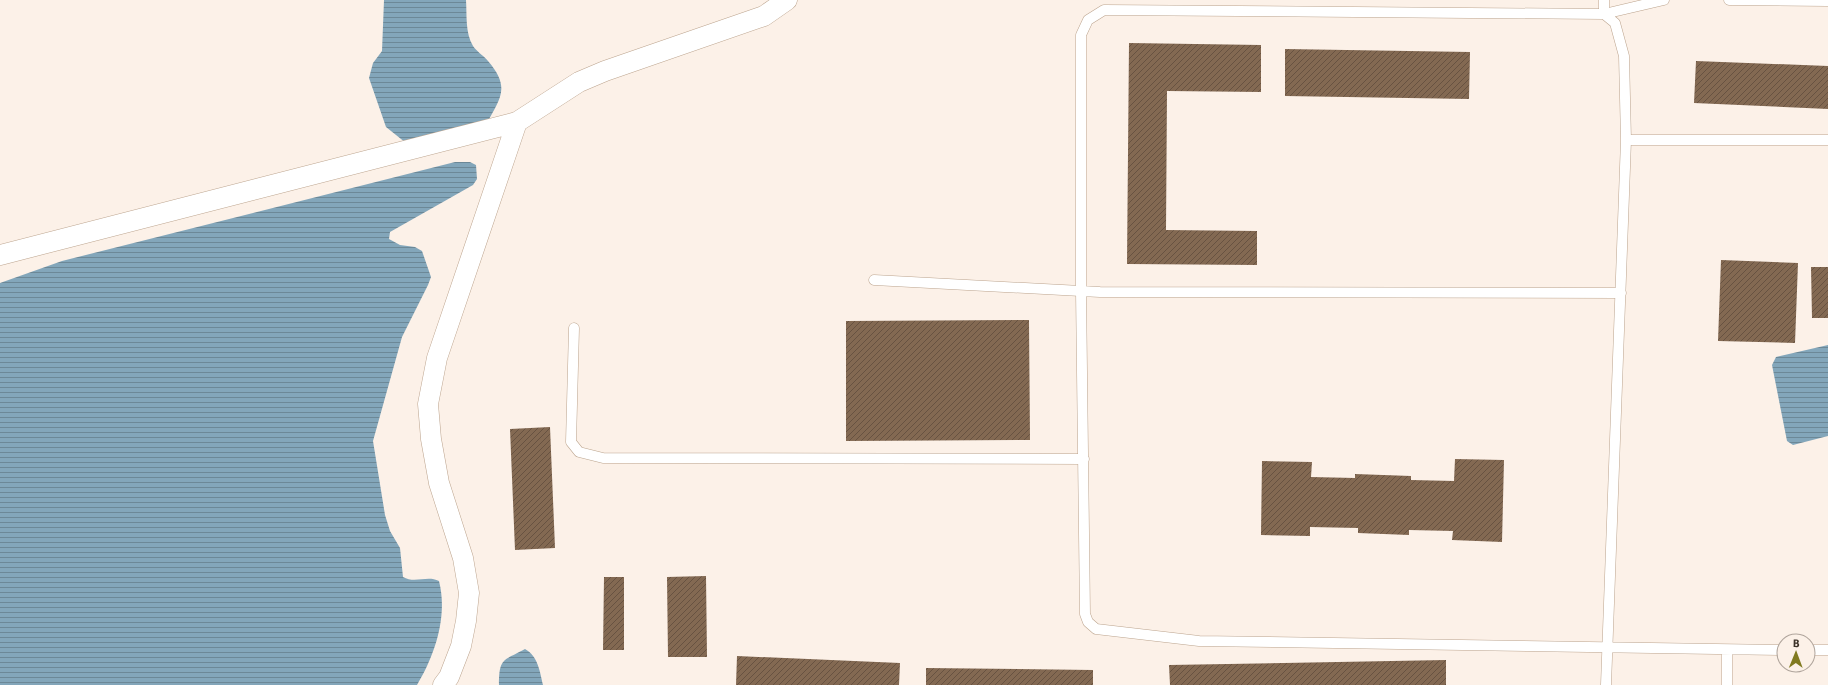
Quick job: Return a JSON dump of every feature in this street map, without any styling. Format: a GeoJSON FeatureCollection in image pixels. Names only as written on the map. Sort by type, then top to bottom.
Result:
{"type":"FeatureCollection","features":[{"type":"Feature","properties":{"kind":"street"},"geometry":{"type":"LineString","coordinates":[[0,255],[516,122],[579,82],[605,71],[764,16],[786,0]]}},
{"type":"Feature","properties":{"kind":"street"},"geometry":{"type":"LineString","coordinates":[[443,685],[449,677],[461,646],[466,622],[469,593],[463,558],[439,483],[431,439],[428,404],[437,358],[516,122]]}},
{"type":"Feature","properties":{"kind":"lane"},"geometry":{"type":"LineString","coordinates":[[1604,0],[1604,14]]}},
{"type":"Feature","properties":{"kind":"lane"},"geometry":{"type":"LineString","coordinates":[[1664,0],[1604,14],[1104,10],[1088,20],[1081,35],[1081,291],[1085,614],[1088,622],[1096,629],[1199,641],[1776,650]]}},
{"type":"Feature","properties":{"kind":"lane"},"geometry":{"type":"LineString","coordinates":[[1729,0],[1828,1]]}},
{"type":"Feature","properties":{"kind":"lane"},"geometry":{"type":"LineString","coordinates":[[1604,14],[1615,23],[1624,56],[1626,140],[1622,293],[1606,685]]}},
{"type":"Feature","properties":{"kind":"lane"},"geometry":{"type":"LineString","coordinates":[[1626,140],[1828,140]]}},
{"type":"Feature","properties":{"kind":"lane"},"geometry":{"type":"LineString","coordinates":[[874,280],[1100,292],[1622,293]]}},
{"type":"Feature","properties":{"kind":"lane"},"geometry":{"type":"LineString","coordinates":[[574,328],[571,442],[579,452],[603,458],[1084,459]]}},
{"type":"Feature","properties":{"kind":"lane"},"geometry":{"type":"LineString","coordinates":[[1727,685],[1728,650]]}},
{"type":"Feature","properties":{"kind":"lane"},"geometry":{"type":"LineString","coordinates":[[1816,650],[1828,650]]}},
{"type":"Feature","properties":{"kind":"water"},"geometry":{"type":"Polygon","coordinates":[[[384,0],[466,0],[467,23],[470,41],[474,48],[486,59],[500,79],[501,94],[485,127],[406,143],[386,127],[369,78],[373,63],[382,51],[384,0]]]}},
{"type":"Feature","properties":{"kind":"water"},"geometry":{"type":"Polygon","coordinates":[[[455,162],[470,162],[476,165],[477,179],[473,185],[390,232],[389,239],[400,245],[415,247],[422,251],[431,277],[402,337],[373,441],[385,515],[390,531],[400,548],[403,577],[412,580],[434,579],[439,581],[442,608],[441,621],[434,648],[417,685],[0,685],[0,283],[62,261],[455,162]]]}},
{"type":"Feature","properties":{"kind":"water"},"geometry":{"type":"Polygon","coordinates":[[[1828,345],[1828,436],[1793,445],[1787,441],[1772,365],[1776,357],[1828,345]]]}},
{"type":"Feature","properties":{"kind":"water"},"geometry":{"type":"Polygon","coordinates":[[[525,649],[536,660],[543,685],[499,685],[501,665],[507,659],[525,649]]]}},
{"type":"Feature","properties":{"kind":"building"},"geometry":{"type":"Polygon","coordinates":[[[1129,43],[1261,45],[1261,92],[1167,91],[1166,230],[1257,231],[1257,265],[1127,264],[1129,43]]]}},
{"type":"Feature","properties":{"kind":"building"},"geometry":{"type":"Polygon","coordinates":[[[1285,49],[1470,52],[1469,99],[1285,96],[1285,49]]]}},
{"type":"Feature","properties":{"kind":"building"},"geometry":{"type":"Polygon","coordinates":[[[1696,61],[1828,66],[1828,109],[1694,103],[1696,61]]]}},
{"type":"Feature","properties":{"kind":"building"},"geometry":{"type":"Polygon","coordinates":[[[1721,260],[1798,263],[1795,343],[1718,341],[1721,260]]]}},
{"type":"Feature","properties":{"kind":"building"},"geometry":{"type":"Polygon","coordinates":[[[1811,267],[1828,267],[1828,318],[1812,318],[1811,267]]]}},
{"type":"Feature","properties":{"kind":"building"},"geometry":{"type":"Polygon","coordinates":[[[1029,320],[1030,440],[846,441],[846,321],[1029,320]]]}},
{"type":"Feature","properties":{"kind":"building"},"geometry":{"type":"Polygon","coordinates":[[[550,427],[555,548],[515,550],[510,429],[550,427]]]}},
{"type":"Feature","properties":{"kind":"building"},"geometry":{"type":"Polygon","coordinates":[[[1455,459],[1504,460],[1502,542],[1452,540],[1453,531],[1409,530],[1409,535],[1358,533],[1358,528],[1310,527],[1310,536],[1261,535],[1262,461],[1312,462],[1311,477],[1355,478],[1355,474],[1411,476],[1411,480],[1454,481],[1455,459]]]}},
{"type":"Feature","properties":{"kind":"building"},"geometry":{"type":"Polygon","coordinates":[[[706,576],[707,657],[668,657],[667,577],[706,576]]]}},
{"type":"Feature","properties":{"kind":"building"},"geometry":{"type":"Polygon","coordinates":[[[604,577],[624,577],[624,650],[603,650],[604,577]]]}},
{"type":"Feature","properties":{"kind":"building"},"geometry":{"type":"Polygon","coordinates":[[[737,656],[900,663],[899,685],[736,685],[737,656]]]}},
{"type":"Feature","properties":{"kind":"building"},"geometry":{"type":"Polygon","coordinates":[[[1446,660],[1446,685],[1170,685],[1169,665],[1446,660]]]}},
{"type":"Feature","properties":{"kind":"building"},"geometry":{"type":"Polygon","coordinates":[[[926,668],[1093,670],[1093,685],[926,685],[926,668]]]}}]}
